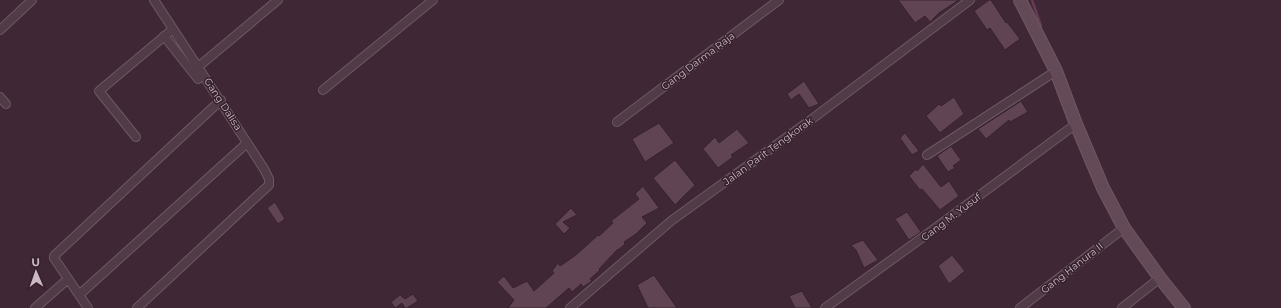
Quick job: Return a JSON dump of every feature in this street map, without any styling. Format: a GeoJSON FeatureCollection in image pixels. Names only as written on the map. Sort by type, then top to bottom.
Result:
{"type":"FeatureCollection","features":[{"type":"Feature","properties":{"kind":"main road"},"geometry":{"type":"LineString","coordinates":[[1020,0],[1056,71],[1103,188],[1124,228],[1184,308]]}},
{"type":"Feature","properties":{"kind":"street"},"geometry":{"type":"LineString","coordinates":[[0,30],[32,0]]}},
{"type":"Feature","properties":{"kind":"street"},"geometry":{"type":"LineString","coordinates":[[154,0],[198,67]]}},
{"type":"Feature","properties":{"kind":"street","name":"Gang Dalisa"},"geometry":{"type":"LineString","coordinates":[[137,308],[269,185],[269,179],[247,142],[198,67],[278,0]]}},
{"type":"Feature","properties":{"kind":"street"},"geometry":{"type":"LineString","coordinates":[[323,90],[433,0]]}},
{"type":"Feature","properties":{"kind":"street","name":"Gang Darma Raja"},"geometry":{"type":"LineString","coordinates":[[617,122],[779,0]]}},
{"type":"Feature","properties":{"kind":"street","name":"Jalan Parit Tengkorak"},"geometry":{"type":"LineString","coordinates":[[570,308],[671,221],[812,119],[970,0]]}},
{"type":"Feature","properties":{"kind":"street"},"geometry":{"type":"LineString","coordinates":[[136,137],[99,91],[173,29]]}},
{"type":"Feature","properties":{"kind":"street"},"geometry":{"type":"LineString","coordinates":[[164,36],[198,79]]}},
{"type":"Feature","properties":{"kind":"street"},"geometry":{"type":"LineString","coordinates":[[927,155],[1056,71]]}},
{"type":"Feature","properties":{"kind":"street"},"geometry":{"type":"LineString","coordinates":[[88,308],[54,256],[220,100]]}},
{"type":"Feature","properties":{"kind":"street","name":"Gang M. Yusuf"},"geometry":{"type":"LineString","coordinates":[[825,308],[1076,124]]}},
{"type":"Feature","properties":{"kind":"street"},"geometry":{"type":"LineString","coordinates":[[79,295],[247,142]]}},
{"type":"Feature","properties":{"kind":"street","name":"Gang Hanura II"},"geometry":{"type":"LineString","coordinates":[[1020,308],[1124,228]]}},
{"type":"Feature","properties":{"kind":"street"},"geometry":{"type":"LineString","coordinates":[[1122,308],[1160,278]]}},
{"type":"Feature","properties":{"kind":"street"},"geometry":{"type":"LineString","coordinates":[[35,308],[68,279]]}},
{"type":"Feature","properties":{"kind":"building"},"geometry":{"type":"Polygon","coordinates":[[[898,0],[959,0],[939,13],[930,22],[925,16],[915,23],[898,0]]]}},
{"type":"Feature","properties":{"kind":"building"},"geometry":{"type":"Polygon","coordinates":[[[991,0],[1006,23],[1007,22],[1020,39],[1005,50],[990,28],[987,30],[974,11],[991,0]]]}},
{"type":"Feature","properties":{"kind":"building"},"geometry":{"type":"Polygon","coordinates":[[[804,81],[819,104],[809,108],[799,94],[791,100],[787,94],[804,81]]]}},
{"type":"Feature","properties":{"kind":"building"},"geometry":{"type":"Polygon","coordinates":[[[954,97],[964,114],[940,133],[926,116],[939,104],[941,106],[954,97]]]}},
{"type":"Feature","properties":{"kind":"building"},"geometry":{"type":"Polygon","coordinates":[[[1021,101],[1028,112],[1010,122],[1009,120],[986,139],[978,129],[1021,101]]]}},
{"type":"Feature","properties":{"kind":"building"},"geometry":{"type":"Polygon","coordinates":[[[659,123],[674,143],[645,162],[632,139],[659,123]]]}},
{"type":"Feature","properties":{"kind":"building"},"geometry":{"type":"Polygon","coordinates":[[[737,129],[749,143],[731,155],[733,157],[718,168],[703,149],[715,137],[719,143],[737,129]]]}},
{"type":"Feature","properties":{"kind":"building"},"geometry":{"type":"Polygon","coordinates":[[[905,133],[919,151],[912,155],[900,138],[905,133]]]}},
{"type":"Feature","properties":{"kind":"building"},"geometry":{"type":"Polygon","coordinates":[[[951,146],[961,160],[953,166],[955,168],[948,172],[937,156],[951,146]]]}},
{"type":"Feature","properties":{"kind":"building"},"geometry":{"type":"Polygon","coordinates":[[[675,160],[695,185],[675,205],[653,178],[675,160]]]}},
{"type":"Feature","properties":{"kind":"building"},"geometry":{"type":"Polygon","coordinates":[[[923,164],[941,187],[949,181],[959,196],[940,210],[922,189],[920,190],[909,176],[916,169],[917,171],[923,164]]]}},
{"type":"Feature","properties":{"kind":"building"},"geometry":{"type":"Polygon","coordinates":[[[643,186],[659,208],[642,217],[647,223],[636,234],[624,242],[625,244],[618,249],[590,279],[592,281],[583,287],[581,284],[572,292],[569,288],[546,308],[508,308],[514,300],[497,282],[504,276],[513,288],[527,281],[534,291],[554,273],[552,271],[558,263],[560,266],[576,255],[613,223],[611,221],[639,199],[635,194],[643,186]]]}},
{"type":"Feature","properties":{"kind":"building"},"geometry":{"type":"Polygon","coordinates":[[[275,202],[285,219],[278,224],[267,208],[275,202]]]}},
{"type":"Feature","properties":{"kind":"building"},"geometry":{"type":"Polygon","coordinates":[[[571,208],[577,215],[563,222],[570,228],[564,234],[555,224],[571,208]]]}},
{"type":"Feature","properties":{"kind":"building"},"geometry":{"type":"Polygon","coordinates":[[[907,212],[921,232],[909,240],[895,219],[907,212]]]}},
{"type":"Feature","properties":{"kind":"building"},"geometry":{"type":"Polygon","coordinates":[[[863,240],[878,260],[864,268],[856,250],[851,245],[863,240]]]}},
{"type":"Feature","properties":{"kind":"building"},"geometry":{"type":"Polygon","coordinates":[[[952,255],[965,271],[949,284],[938,266],[952,255]]]}},
{"type":"Feature","properties":{"kind":"building"},"geometry":{"type":"Polygon","coordinates":[[[654,275],[677,308],[648,308],[637,285],[654,275]]]}},
{"type":"Feature","properties":{"kind":"building"},"geometry":{"type":"Polygon","coordinates":[[[802,291],[812,308],[795,308],[789,296],[802,291]]]}},
{"type":"Feature","properties":{"kind":"building"},"geometry":{"type":"Polygon","coordinates":[[[413,294],[418,301],[407,308],[405,308],[402,303],[395,308],[391,302],[400,295],[405,299],[413,294]]]}},
{"type":"Feature","properties":{"kind":"waterway"},"geometry":{"type":"LineString","coordinates":[[1032,0],[1041,26]]}}]}
